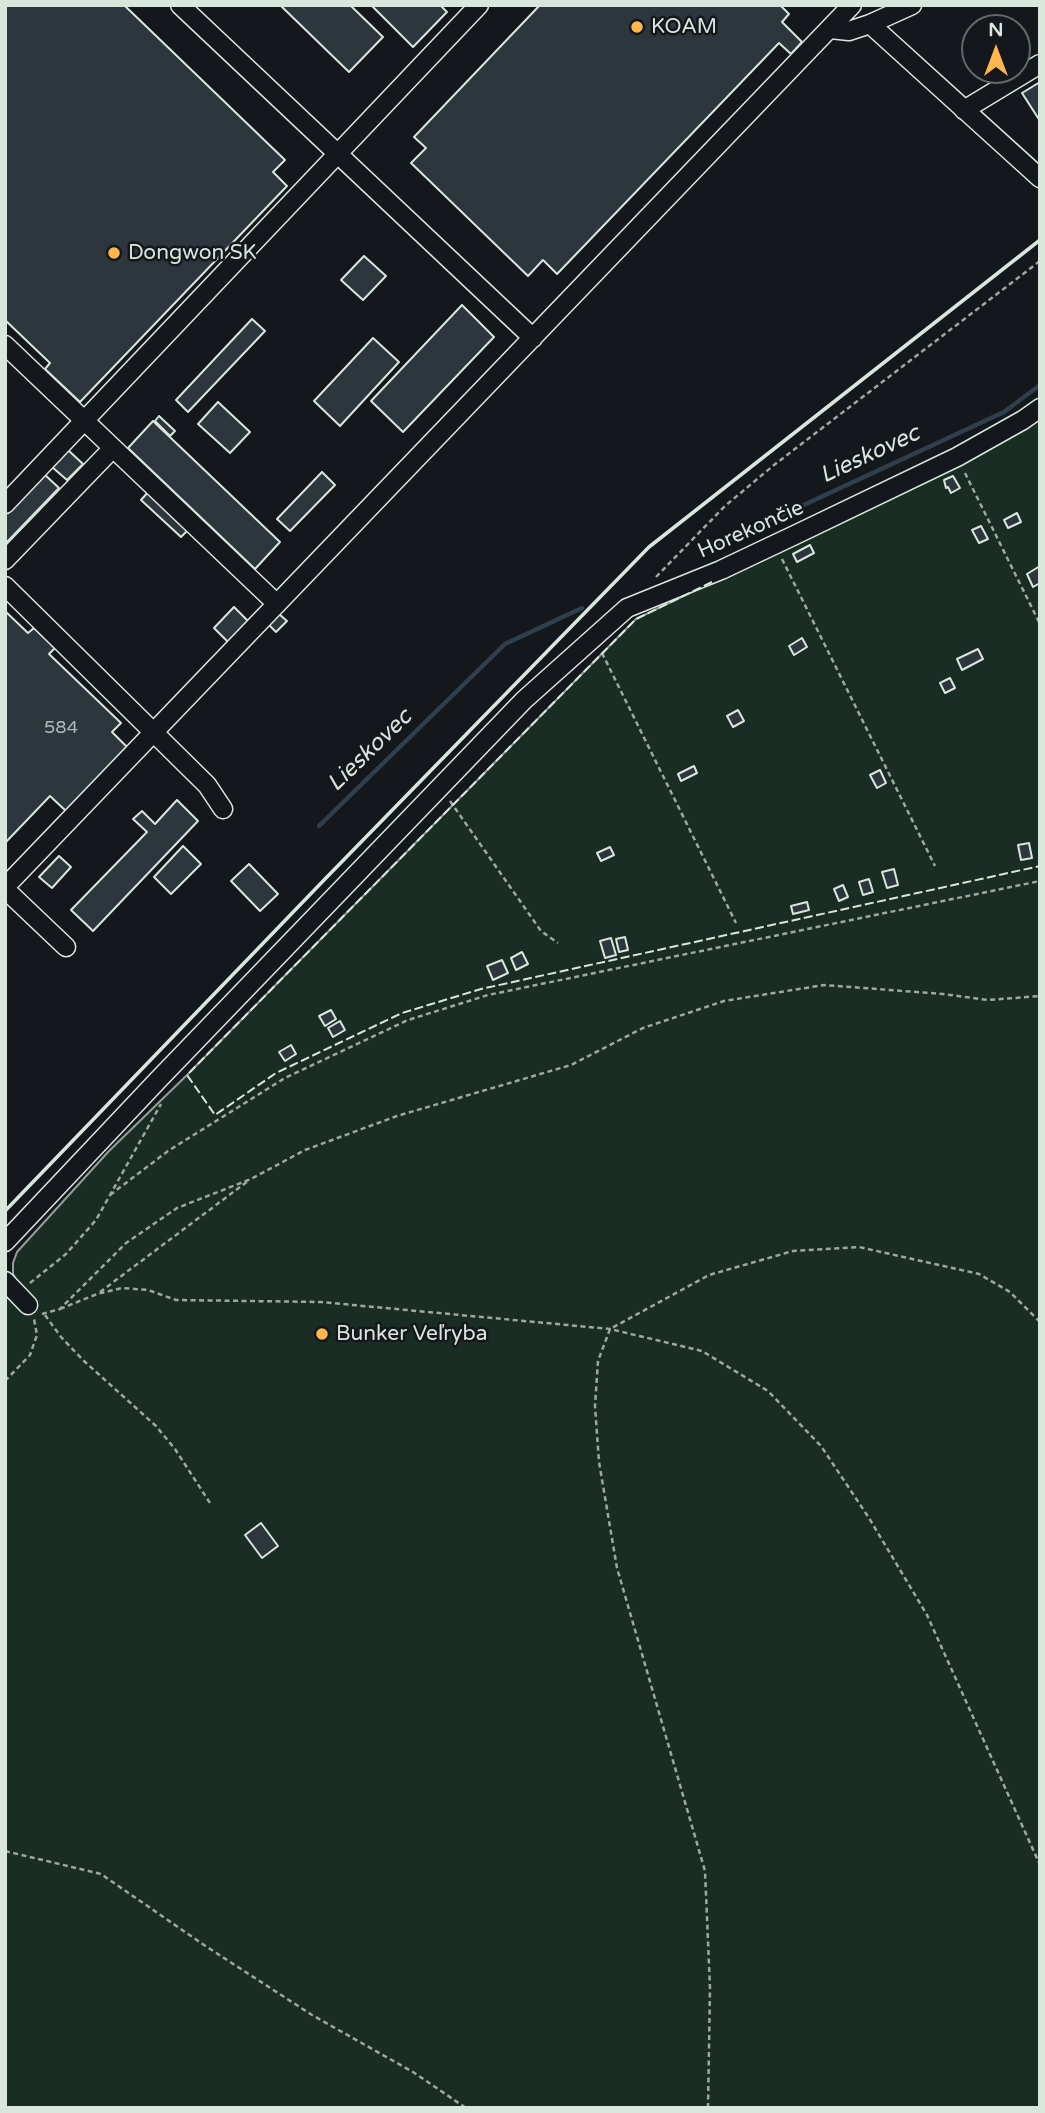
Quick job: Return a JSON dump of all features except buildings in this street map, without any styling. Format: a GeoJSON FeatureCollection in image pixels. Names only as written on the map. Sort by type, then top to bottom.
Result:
{"type":"FeatureCollection","features":[{"type":"Feature","properties":{"kind":"lane"},"geometry":{"type":"LineString","coordinates":[[180,5],[533,338]]}},
{"type":"Feature","properties":{"kind":"lane"},"geometry":{"type":"LineString","coordinates":[[5,504],[479,5]]}},
{"type":"Feature","properties":{"kind":"lane"},"geometry":{"type":"LineString","coordinates":[[66,947],[5,888],[533,338],[838,14],[849,30],[870,24],[912,5]]}},
{"type":"Feature","properties":{"kind":"lane"},"geometry":{"type":"LineString","coordinates":[[870,24],[1040,178]]}},
{"type":"Feature","properties":{"kind":"lane"},"geometry":{"type":"LineString","coordinates":[[964,110],[1040,64]]}},
{"type":"Feature","properties":{"kind":"lane"},"geometry":{"type":"LineString","coordinates":[[5,345],[277,604]]}},
{"type":"Feature","properties":{"kind":"lane","name":"Horekončie"},"geometry":{"type":"LineString","coordinates":[[5,1242],[524,699],[627,608],[721,570],[822,523],[957,457],[1040,408]]}},
{"type":"Feature","properties":{"kind":"lane"},"geometry":{"type":"LineString","coordinates":[[5,560],[113,447]]}},
{"type":"Feature","properties":{"kind":"lane"},"geometry":{"type":"LineString","coordinates":[[5,586],[207,785],[223,810]]}},
{"type":"Feature","properties":{"kind":"lane"},"geometry":{"type":"LineString","coordinates":[[5,1281],[28,1305]]}},
{"type":"Feature","properties":{"kind":"path"},"geometry":{"type":"LineString","coordinates":[[655,579],[725,506],[774,465],[1040,261]]}},
{"type":"Feature","properties":{"kind":"path"},"geometry":{"type":"LineString","coordinates":[[962,468],[1040,624]]}},
{"type":"Feature","properties":{"kind":"path","name":"Horekončie"},"geometry":{"type":"LineString","coordinates":[[779,553],[935,866]]}},
{"type":"Feature","properties":{"kind":"path"},"geometry":{"type":"LineString","coordinates":[[604,657],[736,923]]}},
{"type":"Feature","properties":{"kind":"path"},"geometry":{"type":"LineString","coordinates":[[440,788],[541,931],[558,943]]}},
{"type":"Feature","properties":{"kind":"path"},"geometry":{"type":"LineString","coordinates":[[110,1195],[168,1151],[285,1077],[408,1020],[488,995],[1040,881]]}},
{"type":"Feature","properties":{"kind":"path"},"geometry":{"type":"LineString","coordinates":[[60,1309],[126,1243],[177,1208],[251,1179],[305,1150],[397,1116],[571,1065],[643,1028],[724,1001],[824,985],[988,1000],[1040,996]]}},
{"type":"Feature","properties":{"kind":"path"},"geometry":{"type":"LineString","coordinates":[[27,1286],[66,1254],[96,1220],[167,1094]]}},
{"type":"Feature","properties":{"kind":"path"},"geometry":{"type":"LineString","coordinates":[[97,1294],[251,1179]]}},
{"type":"Feature","properties":{"kind":"path"},"geometry":{"type":"LineString","coordinates":[[708,2108],[710,1988],[705,1871],[617,1568],[599,1462],[595,1406],[597,1373],[598,1361],[610,1329],[709,1275],[793,1251],[859,1247],[979,1274],[1010,1292],[1040,1322]]}},
{"type":"Feature","properties":{"kind":"path"},"geometry":{"type":"LineString","coordinates":[[5,1381],[30,1355],[37,1335],[33,1312],[45,1315],[97,1294],[122,1288],[148,1290],[176,1300],[321,1302],[610,1329],[702,1351],[768,1391],[821,1446],[869,1518],[928,1615],[1040,1865]]}},
{"type":"Feature","properties":{"kind":"path"},"geometry":{"type":"LineString","coordinates":[[45,1315],[84,1361],[156,1426],[175,1449],[210,1503]]}},
{"type":"Feature","properties":{"kind":"path"},"geometry":{"type":"LineString","coordinates":[[5,1851],[101,1874],[301,2008],[413,2071],[466,2108]]}},
{"type":"Feature","properties":{"kind":"green space"},"geometry":{"type":"Polygon","coordinates":[[[1040,417],[1040,2108],[5,2108],[5,1298],[13,1297],[20,1286],[13,1274],[17,1252],[109,1151],[636,619],[959,463],[1040,417]]]}},
{"type":"Feature","properties":{"kind":"waterway","name":"Lieskovec"},"geometry":{"type":"LineString","coordinates":[[709,549],[1004,412],[1040,385]]}},
{"type":"Feature","properties":{"kind":"waterway","name":"Lieskovec"},"geometry":{"type":"LineString","coordinates":[[319,826],[505,644],[582,608]]}},
{"type":"Feature","properties":{"kind":"fence"},"geometry":{"type":"LineString","coordinates":[[712,582],[636,619],[187,1075],[215,1115],[276,1073],[402,1013],[481,989],[1040,866]]}},
{"type":"Feature","properties":{"kind":"wall"},"geometry":{"type":"LineString","coordinates":[[5,1211],[649,547],[1040,240]]}},
{"type":"Feature","properties":{"kind":"place","name":"KOAM"},"geometry":{"type":"Point","coordinates":[637,27]}},
{"type":"Feature","properties":{"kind":"place","name":"Dongwon SK"},"geometry":{"type":"Point","coordinates":[114,253]}},
{"type":"Feature","properties":{"kind":"place","name":"Bunker Veľryba"},"geometry":{"type":"Point","coordinates":[322,1334]}}]}
